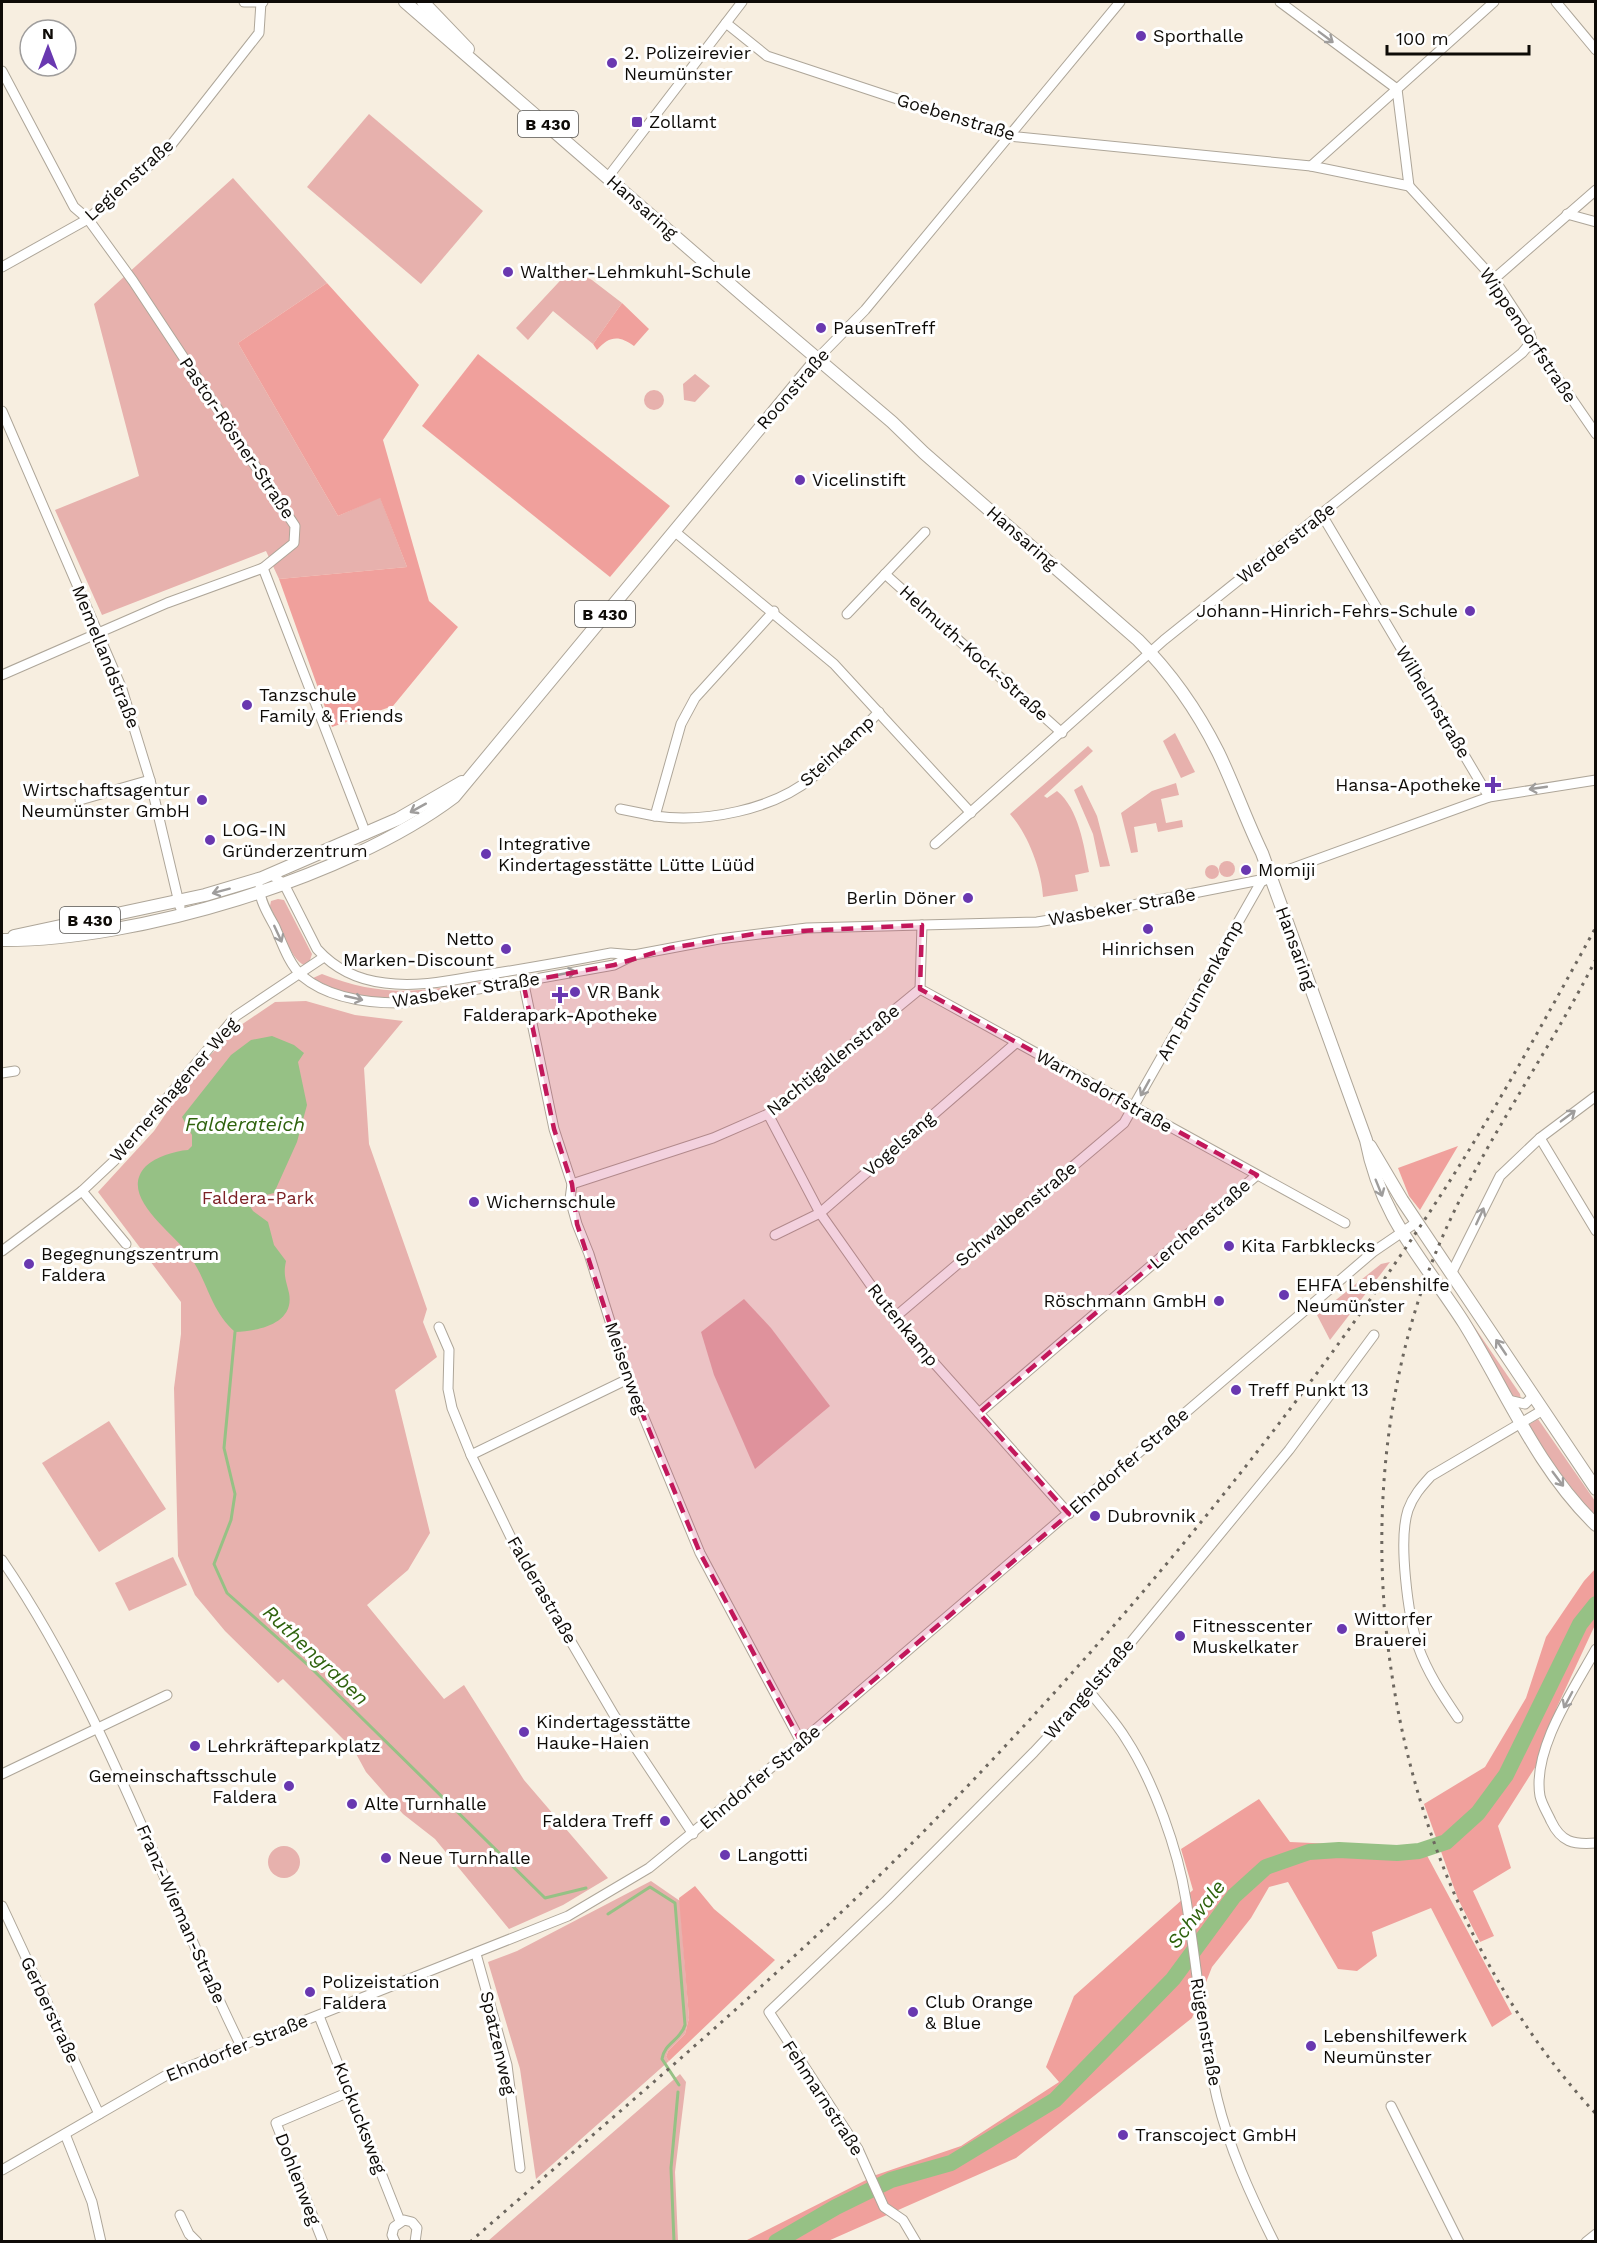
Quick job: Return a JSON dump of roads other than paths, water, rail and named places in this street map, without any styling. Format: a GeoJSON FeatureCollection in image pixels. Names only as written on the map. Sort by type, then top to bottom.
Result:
{"type":"FeatureCollection","features":[{"type":"Feature","properties":{"kind":"main road","name":"Hansaring"},"geometry":{"type":"LineString","coordinates":[[405,2],[489,72],[746,298],[818,358],[1150,652],[1183,693],[1205,727],[1270,877],[1366,1140],[1372,1172],[1384,1201],[1401,1233],[1463,1322],[1520,1424],[1562,1485],[1596,1525]]}},
{"type":"Feature","properties":{"kind":"main road","name":"Hansaring"},"geometry":{"type":"LineString","coordinates":[[423,2],[489,72]]}},
{"type":"Feature","properties":{"kind":"main road","name":"Roonstraße"},"geometry":{"type":"LineString","coordinates":[[259,892],[284,884],[392,836],[435,812],[454,797],[818,358]]}},
{"type":"Feature","properties":{"kind":"main road","name":"Roonstraße"},"geometry":{"type":"LineString","coordinates":[[267,876],[399,819],[469,778]]}},
{"type":"Feature","properties":{"kind":"main road","name":"B 430"},"geometry":{"type":"LineString","coordinates":[[181,907],[267,876]]}},
{"type":"Feature","properties":{"kind":"main road","name":"B 430"},"geometry":{"type":"LineString","coordinates":[[2,940],[37,940],[181,907],[259,892]]}},
{"type":"Feature","properties":{"kind":"main road","name":"Hansaring"},"geometry":{"type":"LineString","coordinates":[[1366,1140],[1451,1274],[1596,1489]]}},
{"type":"Feature","properties":{"kind":"street"},"geometry":{"type":"LineString","coordinates":[[244,2],[262,2]]}},
{"type":"Feature","properties":{"kind":"street","name":"Legienstraße"},"geometry":{"type":"LineString","coordinates":[[2,267],[88,219],[168,149],[259,33],[262,2]]}},
{"type":"Feature","properties":{"kind":"street"},"geometry":{"type":"LineString","coordinates":[[608,177],[742,2]]}},
{"type":"Feature","properties":{"kind":"street","name":"Roonstraße"},"geometry":{"type":"LineString","coordinates":[[818,358],[865,310],[1120,2]]}},
{"type":"Feature","properties":{"kind":"street"},"geometry":{"type":"LineString","coordinates":[[1280,2],[1397,89],[1409,186]]}},
{"type":"Feature","properties":{"kind":"street"},"geometry":{"type":"LineString","coordinates":[[1311,166],[1494,2]]}},
{"type":"Feature","properties":{"kind":"street"},"geometry":{"type":"LineString","coordinates":[[1556,2],[1596,50]]}},
{"type":"Feature","properties":{"kind":"street","name":"Goebenstraße"},"geometry":{"type":"LineString","coordinates":[[726,23],[766,56],[1009,136],[1311,166],[1409,186]]}},
{"type":"Feature","properties":{"kind":"street","name":"Pastor-Rösner-Straße"},"geometry":{"type":"LineString","coordinates":[[2,71],[74,207],[88,219],[133,281],[295,526],[294,543],[263,568],[99,632],[2,675]]}},
{"type":"Feature","properties":{"kind":"street","name":"Wippendorfstraße"},"geometry":{"type":"LineString","coordinates":[[1409,186],[1494,279],[1530,334],[1532,341],[1596,434]]}},
{"type":"Feature","properties":{"kind":"street"},"geometry":{"type":"LineString","coordinates":[[1494,279],[1596,190]]}},
{"type":"Feature","properties":{"kind":"street"},"geometry":{"type":"LineString","coordinates":[[1567,214],[1596,222]]}},
{"type":"Feature","properties":{"kind":"street","name":"Werderstraße"},"geometry":{"type":"LineString","coordinates":[[935,844],[1062,733],[1150,652],[1522,353],[1532,341]]}},
{"type":"Feature","properties":{"kind":"street","name":"Memellandstraße"},"geometry":{"type":"LineString","coordinates":[[2,411],[122,689],[150,780],[181,907]]}},
{"type":"Feature","properties":{"kind":"street","name":"Wilhelmstraße"},"geometry":{"type":"LineString","coordinates":[[1322,515],[1489,797]]}},
{"type":"Feature","properties":{"kind":"street","name":"Steinkamp"},"geometry":{"type":"LineString","coordinates":[[674,531],[774,611],[828,658],[971,813]]}},
{"type":"Feature","properties":{"kind":"street","name":"Helmuth-Kock-Straße"},"geometry":{"type":"LineString","coordinates":[[847,614],[925,532]]}},
{"type":"Feature","properties":{"kind":"street"},"geometry":{"type":"LineString","coordinates":[[263,568],[366,834]]}},
{"type":"Feature","properties":{"kind":"street","name":"Helmuth-Kock-Straße"},"geometry":{"type":"LineString","coordinates":[[885,574],[1062,733]]}},
{"type":"Feature","properties":{"kind":"street"},"geometry":{"type":"LineString","coordinates":[[654,816],[681,724],[695,698],[774,611]]}},
{"type":"Feature","properties":{"kind":"street","name":"Steinkamp"},"geometry":{"type":"LineString","coordinates":[[620,809],[680,819],[729,814],[796,789],[814,777],[879,711]]}},
{"type":"Feature","properties":{"kind":"street"},"geometry":{"type":"LineString","coordinates":[[80,800],[150,780]]}},
{"type":"Feature","properties":{"kind":"street","name":"Wasbeker Straße"},"geometry":{"type":"LineString","coordinates":[[259,892],[287,954],[301,975],[317,986],[347,997],[375,1003],[424,1000],[614,964],[634,955],[729,938],[807,928],[1037,922],[1234,886],[1270,877],[1489,797],[1596,780]]}},
{"type":"Feature","properties":{"kind":"street"},"geometry":{"type":"LineString","coordinates":[[259,892],[267,876]]}},
{"type":"Feature","properties":{"kind":"street","name":"Wasbeker Straße"},"geometry":{"type":"LineString","coordinates":[[267,876],[284,884],[317,949],[324,957],[337,968],[359,977],[385,983],[421,984],[521,970],[611,953],[634,955]]}},
{"type":"Feature","properties":{"kind":"street","name":"Am Brunnenkamp"},"geometry":{"type":"LineString","coordinates":[[1134,1107],[1261,882],[1270,877]]}},
{"type":"Feature","properties":{"kind":"street"},"geometry":{"type":"LineString","coordinates":[[920,989],[922,925]]}},
{"type":"Feature","properties":{"kind":"street"},"geometry":{"type":"LineString","coordinates":[[301,975],[324,957]]}},
{"type":"Feature","properties":{"kind":"street","name":"Meisenweg"},"geometry":{"type":"LineString","coordinates":[[521,970],[554,1129],[572,1184],[570,1198],[628,1379],[700,1552],[801,1742]]}},
{"type":"Feature","properties":{"kind":"street","name":"Wernershagener Weg"},"geometry":{"type":"LineString","coordinates":[[2,1251],[82,1191],[114,1161],[236,1016],[301,975]]}},
{"type":"Feature","properties":{"kind":"street","name":"Warmsdorfstraße"},"geometry":{"type":"LineString","coordinates":[[920,989],[1345,1223]]}},
{"type":"Feature","properties":{"kind":"street","name":"Nachtigallenstraße"},"geometry":{"type":"LineString","coordinates":[[572,1184],[714,1138],[768,1114],[920,989]]}},
{"type":"Feature","properties":{"kind":"street","name":"Vogelsang"},"geometry":{"type":"LineString","coordinates":[[775,1235],[820,1213],[1017,1042]]}},
{"type":"Feature","properties":{"kind":"street"},"geometry":{"type":"LineString","coordinates":[[2,1073],[15,1071]]}},
{"type":"Feature","properties":{"kind":"street"},"geometry":{"type":"LineString","coordinates":[[1451,1274],[1496,1182],[1510,1164],[1596,1096]]}},
{"type":"Feature","properties":{"kind":"street","name":"Schwalbenstraße"},"geometry":{"type":"LineString","coordinates":[[894,1318],[1124,1123],[1134,1107]]}},
{"type":"Feature","properties":{"kind":"street","name":"Rutenkamp"},"geometry":{"type":"LineString","coordinates":[[768,1114],[820,1213],[894,1318],[1069,1514]]}},
{"type":"Feature","properties":{"kind":"street"},"geometry":{"type":"LineString","coordinates":[[1540,1138],[1596,1231]]}},
{"type":"Feature","properties":{"kind":"street","name":"Lerchenstraße"},"geometry":{"type":"LineString","coordinates":[[979,1413],[1257,1175]]}},
{"type":"Feature","properties":{"kind":"street"},"geometry":{"type":"LineString","coordinates":[[82,1191],[126,1244]]}},
{"type":"Feature","properties":{"kind":"street","name":"Ehndorfer Straße"},"geometry":{"type":"LineString","coordinates":[[2,2170],[165,2076],[568,1916],[649,1868],[693,1834],[1333,1286],[1417,1222]]}},
{"type":"Feature","properties":{"kind":"street","name":"Falderastraße"},"geometry":{"type":"LineString","coordinates":[[439,1327],[449,1350],[448,1389],[452,1408],[471,1455],[515,1546],[602,1695],[693,1834]]}},
{"type":"Feature","properties":{"kind":"street","name":"Wrangelstraße"},"geometry":{"type":"LineString","coordinates":[[769,2012],[887,1900],[1035,1752],[1090,1692],[1288,1450],[1374,1335]]}},
{"type":"Feature","properties":{"kind":"street"},"geometry":{"type":"LineString","coordinates":[[471,1455],[628,1379]]}},
{"type":"Feature","properties":{"kind":"street"},"geometry":{"type":"LineString","coordinates":[[1508,1400],[1525,1404],[1533,1396]]}},
{"type":"Feature","properties":{"kind":"street"},"geometry":{"type":"LineString","coordinates":[[1458,1718],[1424,1661],[1415,1637],[1406,1574],[1404,1527],[1413,1498],[1431,1476],[1543,1410]]}},
{"type":"Feature","properties":{"kind":"street","name":"Franz-Wieman-Straße"},"geometry":{"type":"LineString","coordinates":[[2,1560],[38,1612],[97,1729],[241,2046]]}},
{"type":"Feature","properties":{"kind":"street"},"geometry":{"type":"LineString","coordinates":[[1596,1649],[1562,1710],[1541,1758],[1540,1798],[1558,1835],[1570,1842],[1596,1843]]}},
{"type":"Feature","properties":{"kind":"street","name":"Rügenstraße"},"geometry":{"type":"LineString","coordinates":[[1090,1692],[1126,1739],[1149,1784],[1171,1841],[1186,1898],[1194,1965],[1218,2099],[1244,2177],[1274,2241]]}},
{"type":"Feature","properties":{"kind":"street"},"geometry":{"type":"LineString","coordinates":[[2,1774],[167,1695]]}},
{"type":"Feature","properties":{"kind":"street","name":"Gerberstraße"},"geometry":{"type":"LineString","coordinates":[[2,1906],[99,2114]]}},
{"type":"Feature","properties":{"kind":"street","name":"Spatzenweg"},"geometry":{"type":"LineString","coordinates":[[476,1954],[507,2065],[519,2168]]}},
{"type":"Feature","properties":{"kind":"street","name":"Fehmarnstraße"},"geometry":{"type":"LineString","coordinates":[[769,2012],[858,2149],[880,2200],[884,2206],[903,2220],[916,2241]]}},
{"type":"Feature","properties":{"kind":"street","name":"Kuckucksweg"},"geometry":{"type":"LineString","coordinates":[[319,2016],[400,2221],[415,2224],[418,2232],[415,2241]]}},
{"type":"Feature","properties":{"kind":"street","name":"Dohlenweg"},"geometry":{"type":"LineString","coordinates":[[323,2241],[276,2123],[349,2092]]}},
{"type":"Feature","properties":{"kind":"street"},"geometry":{"type":"LineString","coordinates":[[1391,2106],[1459,2241]]}},
{"type":"Feature","properties":{"kind":"street"},"geometry":{"type":"LineString","coordinates":[[65,2134],[92,2202],[100,2241]]}},
{"type":"Feature","properties":{"kind":"street"},"geometry":{"type":"LineString","coordinates":[[180,2215],[189,2234],[197,2241]]}},
{"type":"Feature","properties":{"kind":"street"},"geometry":{"type":"LineString","coordinates":[[395,2241],[392,2230],[400,2221]]}},
{"type":"Feature","properties":{"kind":"water","name":"Falderateich"},"geometry":{"type":"Polygon","coordinates":[[[272,1036],[294,1045],[304,1053],[298,1062],[307,1105],[297,1142],[274,1193],[258,1197],[248,1203],[253,1211],[268,1222],[274,1245],[286,1261],[285,1274],[289,1304],[281,1319],[273,1324],[254,1330],[235,1332],[214,1305],[189,1255],[161,1225],[143,1201],[138,1189],[139,1177],[146,1166],[155,1160],[171,1153],[188,1150],[192,1146],[192,1135],[182,1117],[231,1055],[251,1040],[272,1036]]]}},
{"type":"Feature","properties":{"kind":"waterway","name":"Ruthengraben"},"geometry":{"type":"LineString","coordinates":[[235,1332],[224,1448],[235,1494],[231,1520],[214,1564],[227,1593],[309,1666],[545,1898],[586,1888]]}},
{"type":"Feature","properties":{"kind":"waterway","name":"Schwale"},"geometry":{"type":"LineString","coordinates":[[776,2242],[836,2207],[891,2180],[951,2163],[1055,2100],[1173,1979],[1234,1896],[1266,1867],[1309,1852],[1339,1850],[1397,1853],[1419,1851],[1446,1842],[1478,1813],[1506,1775],[1580,1624],[1596,1604]]}},
{"type":"Feature","properties":{"kind":"waterway","name":"Ruthengraben"},"geometry":{"type":"LineString","coordinates":[[608,1914],[650,1887],[675,1903],[685,2025],[666,2049],[662,2059],[679,2085]]}},
{"type":"Feature","properties":{"kind":"waterway","name":"Ruthengraben"},"geometry":{"type":"LineString","coordinates":[[674,2242],[671,2168],[678,2092]]}},
{"type":"Feature","properties":{"kind":"railway"},"geometry":{"type":"LineString","coordinates":[[470,2242],[705,2037],[876,1879],[1000,1752],[1133,1604],[1259,1450],[1377,1289],[1433,1207],[1476,1138],[1596,927]]}},
{"type":"Feature","properties":{"kind":"railway"},"geometry":{"type":"LineString","coordinates":[[1596,959],[1465,1190],[1429,1270],[1398,1377],[1384,1488],[1384,1602],[1399,1715],[1428,1825],[1471,1930],[1527,2027],[1596,2114]]}},
{"type":"Feature","properties":{"kind":"place","name":"Sporthalle"},"geometry":{"type":"Point","coordinates":[1141,36]}},
{"type":"Feature","properties":{"kind":"place","name":"2. Polizeirevier Neumünster"},"geometry":{"type":"Point","coordinates":[612,63]}},
{"type":"Feature","properties":{"kind":"place","name":"Zollamt"},"geometry":{"type":"Point","coordinates":[637,122]}},
{"type":"Feature","properties":{"kind":"place","name":"Walther-Lehmkuhl-Schule"},"geometry":{"type":"Point","coordinates":[508,272]}},
{"type":"Feature","properties":{"kind":"place","name":"PausenTreff"},"geometry":{"type":"Point","coordinates":[821,328]}},
{"type":"Feature","properties":{"kind":"place","name":"Vicelinstift"},"geometry":{"type":"Point","coordinates":[800,480]}},
{"type":"Feature","properties":{"kind":"place","name":"Johann-Hinrich-Fehrs-Schule"},"geometry":{"type":"Point","coordinates":[1470,611]}},
{"type":"Feature","properties":{"kind":"place","name":"Tanzschule Family & Friends"},"geometry":{"type":"Point","coordinates":[247,705]}},
{"type":"Feature","properties":{"kind":"place","name":"Hansa-Apotheke"},"geometry":{"type":"Point","coordinates":[1493,785]}},
{"type":"Feature","properties":{"kind":"place","name":"Wirtschaftsagentur Neumünster GmbH"},"geometry":{"type":"Point","coordinates":[202,800]}},
{"type":"Feature","properties":{"kind":"place","name":"LOG-IN Gründerzentrum"},"geometry":{"type":"Point","coordinates":[210,840]}},
{"type":"Feature","properties":{"kind":"place","name":"Integrative Kindertagesstätte Lütte Lüüd"},"geometry":{"type":"Point","coordinates":[486,854]}},
{"type":"Feature","properties":{"kind":"place","name":"Momiji"},"geometry":{"type":"Point","coordinates":[1246,870]}},
{"type":"Feature","properties":{"kind":"place","name":"Berlin Döner"},"geometry":{"type":"Point","coordinates":[968,898]}},
{"type":"Feature","properties":{"kind":"place","name":"Hinrichsen"},"geometry":{"type":"Point","coordinates":[1148,929]}},
{"type":"Feature","properties":{"kind":"place","name":"Netto Marken-Discount"},"geometry":{"type":"Point","coordinates":[506,949]}},
{"type":"Feature","properties":{"kind":"place","name":"VR Bank"},"geometry":{"type":"Point","coordinates":[575,992]}},
{"type":"Feature","properties":{"kind":"place","name":"Falderapark-Apotheke"},"geometry":{"type":"Point","coordinates":[560,995]}},
{"type":"Feature","properties":{"kind":"place","name":"Wichernschule"},"geometry":{"type":"Point","coordinates":[474,1202]}},
{"type":"Feature","properties":{"kind":"place","name":"Kita Farbklecks"},"geometry":{"type":"Point","coordinates":[1229,1246]}},
{"type":"Feature","properties":{"kind":"place","name":"Begegnungszentrum Faldera"},"geometry":{"type":"Point","coordinates":[29,1264]}},
{"type":"Feature","properties":{"kind":"place","name":"EHFA Lebenshilfe Neumünster"},"geometry":{"type":"Point","coordinates":[1284,1295]}},
{"type":"Feature","properties":{"kind":"place","name":"Röschmann GmbH"},"geometry":{"type":"Point","coordinates":[1219,1301]}},
{"type":"Feature","properties":{"kind":"place","name":"Treff Punkt 13"},"geometry":{"type":"Point","coordinates":[1236,1390]}},
{"type":"Feature","properties":{"kind":"place","name":"Dubrovnik"},"geometry":{"type":"Point","coordinates":[1095,1516]}},
{"type":"Feature","properties":{"kind":"place","name":"Wittorfer Brauerei"},"geometry":{"type":"Point","coordinates":[1342,1629]}},
{"type":"Feature","properties":{"kind":"place","name":"Fitnesscenter Muskelkater"},"geometry":{"type":"Point","coordinates":[1180,1636]}},
{"type":"Feature","properties":{"kind":"place","name":"Kindertagesstätte Hauke-Haien"},"geometry":{"type":"Point","coordinates":[524,1732]}},
{"type":"Feature","properties":{"kind":"place","name":"Lehrkräfteparkplatz"},"geometry":{"type":"Point","coordinates":[195,1746]}},
{"type":"Feature","properties":{"kind":"place","name":"Gemeinschaftsschule Faldera"},"geometry":{"type":"Point","coordinates":[289,1786]}},
{"type":"Feature","properties":{"kind":"place","name":"Alte Turnhalle"},"geometry":{"type":"Point","coordinates":[352,1804]}},
{"type":"Feature","properties":{"kind":"place","name":"Faldera Treff"},"geometry":{"type":"Point","coordinates":[665,1821]}},
{"type":"Feature","properties":{"kind":"place","name":"Langotti"},"geometry":{"type":"Point","coordinates":[725,1855]}},
{"type":"Feature","properties":{"kind":"place","name":"Neue Turnhalle"},"geometry":{"type":"Point","coordinates":[386,1858]}},
{"type":"Feature","properties":{"kind":"place","name":"Polizeistation Faldera"},"geometry":{"type":"Point","coordinates":[310,1992]}},
{"type":"Feature","properties":{"kind":"place","name":"Club Orange & Blue"},"geometry":{"type":"Point","coordinates":[913,2012]}},
{"type":"Feature","properties":{"kind":"place","name":"Lebenshilfewerk Neumünster"},"geometry":{"type":"Point","coordinates":[1311,2046]}},
{"type":"Feature","properties":{"kind":"place","name":"Transcoject GmbH"},"geometry":{"type":"Point","coordinates":[1123,2135]}},
{"type":"Feature","properties":{"kind":"park label","name":"Faldera-Park"},"geometry":{"type":"Point","coordinates":[258,1198]}}]}
